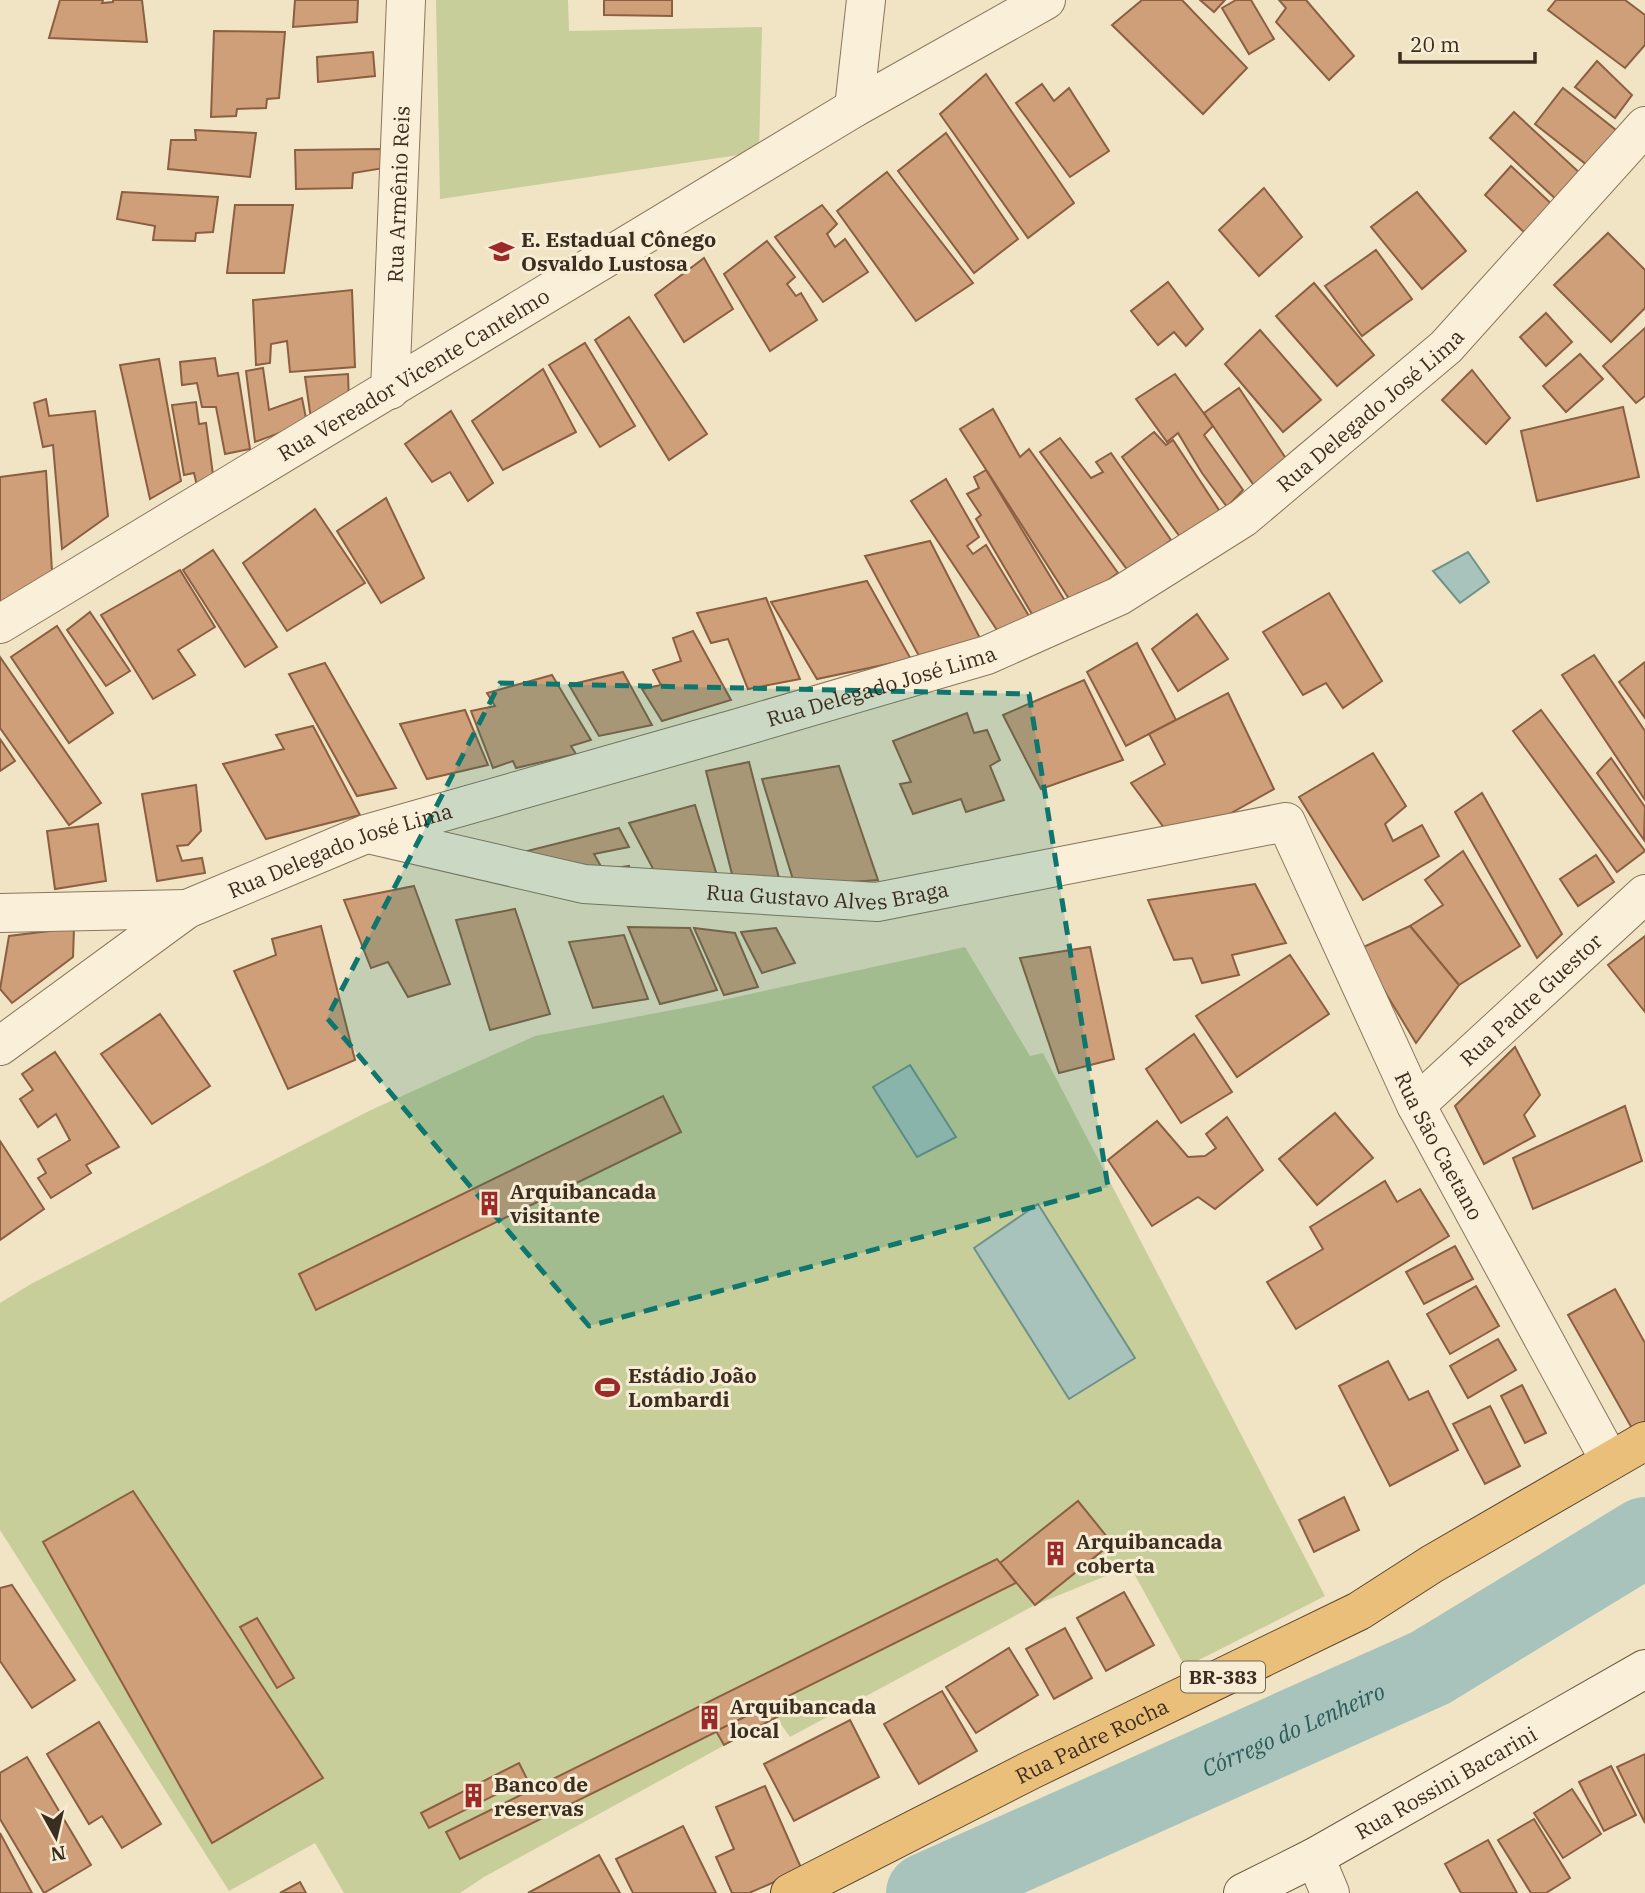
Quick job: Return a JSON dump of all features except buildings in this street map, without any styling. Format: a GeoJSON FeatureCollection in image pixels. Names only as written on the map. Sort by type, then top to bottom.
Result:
{"type":"FeatureCollection","features":[{"type":"Feature","properties":{"kind":"highway","name":"Rua Padre Rocha"},"geometry":{"type":"LineString","coordinates":[[790,1893],[1031,1770],[1359,1611],[1432,1564],[1645,1441]]}},
{"type":"Feature","properties":{"kind":"street","name":"Rua Armênio Reis"},"geometry":{"type":"LineString","coordinates":[[390,390],[406,0]]}},
{"type":"Feature","properties":{"kind":"street"},"geometry":{"type":"LineString","coordinates":[[854,108],[866,0]]}},
{"type":"Feature","properties":{"kind":"street","name":"Rua Vereador Vicente Cantelmo"},"geometry":{"type":"LineString","coordinates":[[0,624],[854,108],[1046,0]]}},
{"type":"Feature","properties":{"kind":"street","name":"Rua Delegado José Lima"},"geometry":{"type":"LineString","coordinates":[[0,1046],[187,909],[366,834],[987,654],[1119,596],[1243,518],[1446,347],[1645,126]]}},
{"type":"Feature","properties":{"kind":"street","name":"Rua Gustavo Alves Braga"},"geometry":{"type":"LineString","coordinates":[[366,834],[584,884],[877,902],[1286,822]]}},
{"type":"Feature","properties":{"kind":"street","name":"Rua São Caetano"},"geometry":{"type":"LineString","coordinates":[[1286,822],[1416,1105],[1610,1461]]}},
{"type":"Feature","properties":{"kind":"street","name":"Rua Padre Guestor"},"geometry":{"type":"LineString","coordinates":[[1416,1105],[1645,894]]}},
{"type":"Feature","properties":{"kind":"street"},"geometry":{"type":"LineString","coordinates":[[0,913],[187,909]]}},
{"type":"Feature","properties":{"kind":"street","name":"Rua Rossini Bacarini"},"geometry":{"type":"LineString","coordinates":[[1243,1893],[1315,1857],[1645,1669]]}},
{"type":"Feature","properties":{"kind":"street"},"geometry":{"type":"LineString","coordinates":[[1315,1857],[1330,1893]]}},
{"type":"Feature","properties":{"kind":"highlighted area"},"geometry":{"type":"Polygon","coordinates":[[[500,683],[1029,694],[1108,1187],[589,1326],[327,1018],[500,683]]]}},
{"type":"Feature","properties":{"kind":"green space"},"geometry":{"type":"Polygon","coordinates":[[[436,0],[568,0],[569,31],[762,27],[759,152],[440,199],[436,0]]]}},
{"type":"Feature","properties":{"kind":"green space","name":"Estádio João Lombardi"},"geometry":{"type":"Polygon","coordinates":[[[965,947],[1030,1056],[1043,1053],[1325,1596],[1185,1667],[1130,1566],[1035,1605],[790,1737],[776,1717],[484,1877],[460,1893],[344,1893],[315,1843],[229,1891],[0,1530],[0,1303],[31,1284],[371,1110],[535,1036],[704,1004],[965,947]]]}},
{"type":"Feature","properties":{"kind":"water"},"geometry":{"type":"Polygon","coordinates":[[[1468,552],[1489,582],[1460,603],[1433,571],[1468,552]]]}},
{"type":"Feature","properties":{"kind":"water"},"geometry":{"type":"Polygon","coordinates":[[[910,1065],[956,1137],[917,1157],[873,1087],[910,1065]]]}},
{"type":"Feature","properties":{"kind":"water"},"geometry":{"type":"Polygon","coordinates":[[[1038,1204],[1135,1358],[1069,1399],[974,1248],[1038,1204]]]}},
{"type":"Feature","properties":{"kind":"waterway","name":"Córrego do Lenheiro"},"geometry":{"type":"LineString","coordinates":[[926,1893],[1430,1668],[1645,1537]]}},
{"type":"Feature","properties":{"kind":"place","name":"E. Estadual Cônego Osvaldo Lustosa"},"geometry":{"type":"Point","coordinates":[501,251]}},
{"type":"Feature","properties":{"kind":"place","name":"Arquibancada visitante"},"geometry":{"type":"Point","coordinates":[490,1203]}},
{"type":"Feature","properties":{"kind":"place","name":"Estádio João Lombardi"},"geometry":{"type":"Point","coordinates":[608,1387]}},
{"type":"Feature","properties":{"kind":"place","name":"Arquibancada coberta"},"geometry":{"type":"Point","coordinates":[1056,1553]}},
{"type":"Feature","properties":{"kind":"place","name":"Arquibancada local"},"geometry":{"type":"Point","coordinates":[710,1718]}},
{"type":"Feature","properties":{"kind":"place","name":"Banco de reservas"},"geometry":{"type":"Point","coordinates":[474,1796]}}]}
